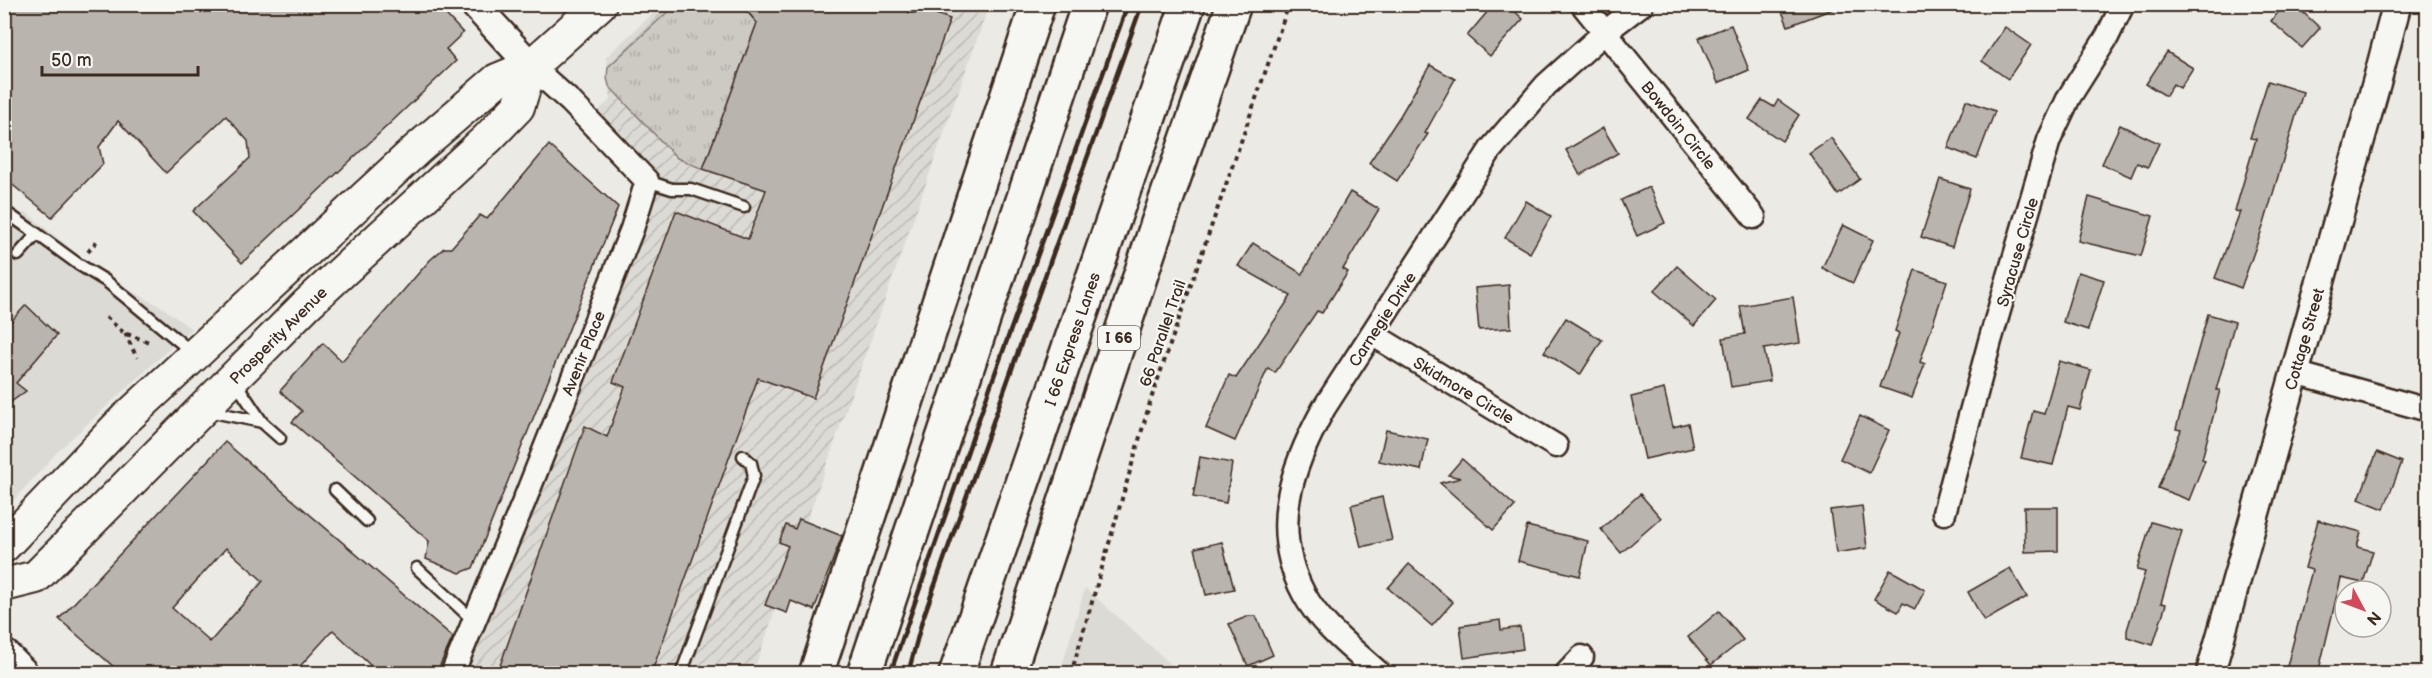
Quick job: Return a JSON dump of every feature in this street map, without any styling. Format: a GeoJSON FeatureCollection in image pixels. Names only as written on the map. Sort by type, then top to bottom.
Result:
{"type":"FeatureCollection","features":[{"type":"Feature","properties":{"kind":"main road"},"geometry":{"type":"LineString","coordinates":[[4,546],[121,423],[470,102],[497,80],[531,66],[600,4]]}},
{"type":"Feature","properties":{"kind":"main road"},"geometry":{"type":"LineString","coordinates":[[816,674],[1038,4]]}},
{"type":"Feature","properties":{"kind":"main road","name":"I 66 Express Lanes"},"geometry":{"type":"LineString","coordinates":[[956,674],[1188,4]]}},
{"type":"Feature","properties":{"kind":"main road","name":"I 66"},"geometry":{"type":"LineString","coordinates":[[1008,674],[1156,229],[1234,4]]}},
{"type":"Feature","properties":{"kind":"main road"},"geometry":{"type":"LineString","coordinates":[[864,674],[1086,14]]}},
{"type":"Feature","properties":{"kind":"main road","name":"Prosperity Avenue"},"geometry":{"type":"LineString","coordinates":[[4,585],[36,577],[306,305],[488,138],[518,107],[531,66]]}},
{"type":"Feature","properties":{"kind":"main road"},"geometry":{"type":"LineString","coordinates":[[131,481],[192,395],[200,376],[199,364],[195,355]]}},
{"type":"Feature","properties":{"kind":"main road"},"geometry":{"type":"LineString","coordinates":[[4,657],[21,674]]}},
{"type":"Feature","properties":{"kind":"street"},"geometry":{"type":"LineString","coordinates":[[474,4],[531,66],[571,102],[647,181]]}},
{"type":"Feature","properties":{"kind":"street","name":"Bowdoin Circle"},"geometry":{"type":"LineString","coordinates":[[1582,4],[1754,217]]}},
{"type":"Feature","properties":{"kind":"street","name":"Carnegie Drive"},"geometry":{"type":"LineString","coordinates":[[1380,674],[1325,622],[1304,595],[1290,555],[1286,521],[1289,490],[1307,439],[1491,149],[1546,85],[1605,32],[1642,4]]}},
{"type":"Feature","properties":{"kind":"street","name":"Syracuse Circle"},"geometry":{"type":"LineString","coordinates":[[1944,513],[1990,341],[2049,140],[2069,97],[2107,36],[2123,4]]}},
{"type":"Feature","properties":{"kind":"street","name":"Cottage Street"},"geometry":{"type":"LineString","coordinates":[[2210,674],[2397,4]]}},
{"type":"Feature","properties":{"kind":"street","name":"Avenir Place"},"geometry":{"type":"LineString","coordinates":[[452,674],[628,240],[647,181]]}},
{"type":"Feature","properties":{"kind":"street","name":"Skidmore Circle"},"geometry":{"type":"LineString","coordinates":[[1372,334],[1556,446]]}},
{"type":"Feature","properties":{"kind":"street"},"geometry":{"type":"LineString","coordinates":[[2295,373],[2427,410]]}},
{"type":"Feature","properties":{"kind":"street"},"geometry":{"type":"LineString","coordinates":[[1566,674],[1582,657]]}},
{"type":"Feature","properties":{"kind":"lane"},"geometry":{"type":"LineString","coordinates":[[647,181],[672,189],[691,189],[744,207]]}},
{"type":"Feature","properties":{"kind":"lane"},"geometry":{"type":"LineString","coordinates":[[4,211],[78,264],[106,280],[195,355]]}},
{"type":"Feature","properties":{"kind":"lane"},"geometry":{"type":"LineString","coordinates":[[18,255],[38,234]]}},
{"type":"Feature","properties":{"kind":"lane"},"geometry":{"type":"LineString","coordinates":[[234,379],[262,422],[280,438]]}},
{"type":"Feature","properties":{"kind":"lane"},"geometry":{"type":"LineString","coordinates":[[198,412],[212,410],[239,419],[262,422]]}},
{"type":"Feature","properties":{"kind":"lane"},"geometry":{"type":"LineString","coordinates":[[681,674],[754,476],[751,463],[743,456]]}},
{"type":"Feature","properties":{"kind":"lane"},"geometry":{"type":"LineString","coordinates":[[335,490],[367,520]]}},
{"type":"Feature","properties":{"kind":"lane"},"geometry":{"type":"LineString","coordinates":[[417,568],[474,622]]}},
{"type":"Feature","properties":{"kind":"path","name":"66 Parallel Trail"},"geometry":{"type":"LineString","coordinates":[[1071,674],[1151,399],[1289,4]]}},
{"type":"Feature","properties":{"kind":"path"},"geometry":{"type":"LineString","coordinates":[[85,255],[97,241]]}},
{"type":"Feature","properties":{"kind":"path"},"geometry":{"type":"LineString","coordinates":[[106,317],[124,333],[137,358]]}},
{"type":"Feature","properties":{"kind":"path"},"geometry":{"type":"LineString","coordinates":[[124,333],[152,343]]}},
{"type":"Feature","properties":{"kind":"shaded area"},"geometry":{"type":"Polygon","coordinates":[[[662,5],[989,5],[753,673],[441,674],[595,312],[632,193],[628,178],[584,124],[611,99],[606,57],[662,5]]]}},
{"type":"Feature","properties":{"kind":"shaded area"},"geometry":{"type":"Polygon","coordinates":[[[26,212],[106,278],[162,307],[191,329],[58,451],[5,510],[5,233],[26,212]]]}},
{"type":"Feature","properties":{"kind":"shaded area"},"geometry":{"type":"Polygon","coordinates":[[[1085,588],[1181,673],[1060,673],[1085,588]]]}},
{"type":"Feature","properties":{"kind":"green space"},"geometry":{"type":"Polygon","coordinates":[[[675,5],[741,5],[757,23],[703,169],[677,158],[609,86],[607,78],[608,67],[675,5]]]}},
{"type":"Feature","properties":{"kind":"building"},"geometry":{"type":"Polygon","coordinates":[[[4,4],[436,4],[463,33],[446,49],[456,61],[242,263],[193,211],[250,158],[248,141],[226,116],[166,173],[118,121],[99,147],[103,164],[52,217],[4,178],[4,4]]]}},
{"type":"Feature","properties":{"kind":"building"},"geometry":{"type":"Polygon","coordinates":[[[741,4],[904,4],[909,13],[915,13],[919,8],[950,19],[813,398],[758,378],[651,674],[497,674],[585,426],[607,437],[625,387],[613,382],[676,211],[748,239],[766,190],[703,169],[757,23],[741,4]]]}},
{"type":"Feature","properties":{"kind":"building"},"geometry":{"type":"Polygon","coordinates":[[[1494,4],[1507,4],[1523,19],[1490,56],[1467,36],[1494,4]]]}},
{"type":"Feature","properties":{"kind":"building"},"geometry":{"type":"Polygon","coordinates":[[[1779,4],[1840,4],[1841,6],[1788,26],[1779,4]]]}},
{"type":"Feature","properties":{"kind":"building"},"geometry":{"type":"Polygon","coordinates":[[[2285,4],[2294,4],[2320,28],[2302,48],[2271,21],[2285,4]]]}},
{"type":"Feature","properties":{"kind":"building"},"geometry":{"type":"Polygon","coordinates":[[[1731,25],[1749,70],[1718,83],[1699,38],[1731,25]]]}},
{"type":"Feature","properties":{"kind":"building"},"geometry":{"type":"Polygon","coordinates":[[[2005,27],[2031,45],[2008,79],[1982,61],[2005,27]]]}},
{"type":"Feature","properties":{"kind":"building"},"geometry":{"type":"Polygon","coordinates":[[[2167,52],[2193,68],[2180,88],[2173,84],[2166,96],[2146,84],[2167,52]]]}},
{"type":"Feature","properties":{"kind":"building"},"geometry":{"type":"Polygon","coordinates":[[[1430,65],[1455,79],[1425,133],[1428,134],[1397,181],[1369,163],[1430,65]]]}},
{"type":"Feature","properties":{"kind":"building"},"geometry":{"type":"Polygon","coordinates":[[[2268,81],[2303,92],[2264,224],[2241,288],[2215,278],[2240,212],[2235,211],[2256,139],[2250,138],[2268,81]]]}},
{"type":"Feature","properties":{"kind":"building"},"geometry":{"type":"Polygon","coordinates":[[[1762,100],[1774,107],[1778,100],[1799,115],[1782,141],[1749,119],[1762,100]]]}},
{"type":"Feature","properties":{"kind":"building"},"geometry":{"type":"Polygon","coordinates":[[[1966,100],[1995,111],[1977,159],[1948,148],[1966,100]]]}},
{"type":"Feature","properties":{"kind":"building"},"geometry":{"type":"Polygon","coordinates":[[[2120,125],[2159,143],[2148,167],[2137,163],[2131,177],[2102,164],[2120,125]]]}},
{"type":"Feature","properties":{"kind":"building"},"geometry":{"type":"Polygon","coordinates":[[[1603,128],[1618,153],[1580,175],[1566,150],[1603,128]]]}},
{"type":"Feature","properties":{"kind":"building"},"geometry":{"type":"Polygon","coordinates":[[[1831,138],[1860,179],[1838,195],[1809,153],[1831,138]]]}},
{"type":"Feature","properties":{"kind":"building"},"geometry":{"type":"Polygon","coordinates":[[[549,145],[618,207],[473,568],[460,573],[426,559],[429,541],[292,422],[302,411],[280,391],[323,343],[342,361],[430,260],[444,248],[451,248],[480,215],[487,219],[549,145]]]}},
{"type":"Feature","properties":{"kind":"building"},"geometry":{"type":"Polygon","coordinates":[[[1940,179],[1970,189],[1952,247],[1921,237],[1940,179]]]}},
{"type":"Feature","properties":{"kind":"building"},"geometry":{"type":"Polygon","coordinates":[[[1649,187],[1665,223],[1637,236],[1621,200],[1649,187]]]}},
{"type":"Feature","properties":{"kind":"building"},"geometry":{"type":"Polygon","coordinates":[[[1350,192],[1379,209],[1343,269],[1348,272],[1322,313],[1317,311],[1275,373],[1268,368],[1235,441],[1206,428],[1229,375],[1236,378],[1291,296],[1238,266],[1253,243],[1302,274],[1350,192]]]}},
{"type":"Feature","properties":{"kind":"building"},"geometry":{"type":"Polygon","coordinates":[[[2089,197],[2153,216],[2141,256],[2078,241],[2089,197]]]}},
{"type":"Feature","properties":{"kind":"building"},"geometry":{"type":"Polygon","coordinates":[[[1526,201],[1551,216],[1530,253],[1505,238],[1526,201]]]}},
{"type":"Feature","properties":{"kind":"building"},"geometry":{"type":"Polygon","coordinates":[[[1843,225],[1873,240],[1853,283],[1822,268],[1843,225]]]}},
{"type":"Feature","properties":{"kind":"building"},"geometry":{"type":"Polygon","coordinates":[[[1677,266],[1716,300],[1694,326],[1654,291],[1677,266]]]}},
{"type":"Feature","properties":{"kind":"building"},"geometry":{"type":"Polygon","coordinates":[[[1915,270],[1947,281],[1920,362],[1925,364],[1912,398],[1880,387],[1899,333],[1895,331],[1915,270]]]}},
{"type":"Feature","properties":{"kind":"building"},"geometry":{"type":"Polygon","coordinates":[[[2078,272],[2104,280],[2088,330],[2063,322],[2078,272]]]}},
{"type":"Feature","properties":{"kind":"building"},"geometry":{"type":"Polygon","coordinates":[[[1509,285],[1511,328],[1479,330],[1475,288],[1509,285]]]}},
{"type":"Feature","properties":{"kind":"building"},"geometry":{"type":"Polygon","coordinates":[[[1793,297],[1800,343],[1764,349],[1770,381],[1731,387],[1723,338],[1745,334],[1740,306],[1793,297]]]}},
{"type":"Feature","properties":{"kind":"building"},"geometry":{"type":"Polygon","coordinates":[[[26,305],[57,335],[16,383],[26,391],[4,407],[4,329],[26,305]]]}},
{"type":"Feature","properties":{"kind":"building"},"geometry":{"type":"Polygon","coordinates":[[[2208,314],[2235,322],[2216,390],[2220,390],[2202,459],[2205,460],[2189,500],[2158,488],[2181,430],[2176,429],[2208,314]]]}},
{"type":"Feature","properties":{"kind":"building"},"geometry":{"type":"Polygon","coordinates":[[[1566,318],[1602,340],[1580,375],[1544,352],[1566,318]]]}},
{"type":"Feature","properties":{"kind":"building"},"geometry":{"type":"Polygon","coordinates":[[[2059,361],[2091,370],[2080,410],[2068,407],[2053,465],[2021,458],[2033,411],[2044,414],[2059,361]]]}},
{"type":"Feature","properties":{"kind":"building"},"geometry":{"type":"Polygon","coordinates":[[[1664,389],[1673,427],[1688,423],[1693,448],[1645,459],[1631,397],[1664,389]]]}},
{"type":"Feature","properties":{"kind":"building"},"geometry":{"type":"Polygon","coordinates":[[[1860,416],[1889,430],[1869,473],[1840,459],[1860,416]]]}},
{"type":"Feature","properties":{"kind":"building"},"geometry":{"type":"Polygon","coordinates":[[[1386,430],[1428,439],[1421,470],[1379,461],[1386,430]]]}},
{"type":"Feature","properties":{"kind":"building"},"geometry":{"type":"Polygon","coordinates":[[[225,442],[453,637],[436,674],[369,674],[370,665],[333,630],[293,674],[122,674],[59,619],[225,442]],[[226,548],[172,608],[210,642],[263,581],[226,548]]]}},
{"type":"Feature","properties":{"kind":"building"},"geometry":{"type":"Polygon","coordinates":[[[2377,452],[2402,462],[2384,509],[2359,499],[2377,452]]]}},
{"type":"Feature","properties":{"kind":"building"},"geometry":{"type":"Polygon","coordinates":[[[1200,457],[1232,463],[1226,503],[1193,497],[1200,457]]]}},
{"type":"Feature","properties":{"kind":"building"},"geometry":{"type":"Polygon","coordinates":[[[1462,459],[1515,506],[1493,530],[1440,483],[1461,478],[1448,475],[1462,459]]]}},
{"type":"Feature","properties":{"kind":"building"},"geometry":{"type":"Polygon","coordinates":[[[1640,494],[1661,518],[1621,553],[1601,529],[1640,494]]]}},
{"type":"Feature","properties":{"kind":"building"},"geometry":{"type":"Polygon","coordinates":[[[1382,497],[1392,540],[1361,547],[1351,505],[1382,497]]]}},
{"type":"Feature","properties":{"kind":"building"},"geometry":{"type":"Polygon","coordinates":[[[1862,506],[1867,548],[1836,553],[1830,510],[1862,506]]]}},
{"type":"Feature","properties":{"kind":"building"},"geometry":{"type":"Polygon","coordinates":[[[2024,507],[2058,507],[2058,551],[2025,552],[2024,507]]]}},
{"type":"Feature","properties":{"kind":"building"},"geometry":{"type":"Polygon","coordinates":[[[799,519],[842,536],[814,610],[791,601],[787,613],[765,605],[788,546],[779,542],[786,525],[795,529],[799,519]]]}},
{"type":"Feature","properties":{"kind":"building"},"geometry":{"type":"Polygon","coordinates":[[[2318,520],[2361,532],[2357,547],[2373,551],[2364,579],[2333,579],[2333,611],[2318,674],[2285,674],[2312,570],[2305,568],[2318,520]]]}},
{"type":"Feature","properties":{"kind":"building"},"geometry":{"type":"Polygon","coordinates":[[[2151,522],[2182,531],[2161,603],[2166,604],[2153,645],[2127,637],[2127,630],[2145,572],[2137,570],[2151,522]]]}},
{"type":"Feature","properties":{"kind":"building"},"geometry":{"type":"Polygon","coordinates":[[[1527,526],[1588,541],[1580,576],[1518,561],[1527,526]]]}},
{"type":"Feature","properties":{"kind":"building"},"geometry":{"type":"Polygon","coordinates":[[[1222,542],[1234,589],[1206,595],[1195,548],[1222,542]]]}},
{"type":"Feature","properties":{"kind":"building"},"geometry":{"type":"Polygon","coordinates":[[[1409,564],[1453,602],[1432,626],[1388,588],[1409,564]]]}},
{"type":"Feature","properties":{"kind":"building"},"geometry":{"type":"Polygon","coordinates":[[[2010,568],[2027,597],[1984,621],[1968,592],[2010,568]]]}},
{"type":"Feature","properties":{"kind":"building"},"geometry":{"type":"Polygon","coordinates":[[[1890,570],[1925,590],[1915,609],[1903,603],[1898,612],[1874,599],[1890,570]]]}},
{"type":"Feature","properties":{"kind":"building"},"geometry":{"type":"Polygon","coordinates":[[[1719,611],[1743,640],[1711,665],[1688,637],[1719,611]]]}},
{"type":"Feature","properties":{"kind":"building"},"geometry":{"type":"Polygon","coordinates":[[[1249,616],[1256,616],[1273,655],[1248,666],[1229,624],[1249,616]]]}},
{"type":"Feature","properties":{"kind":"building"},"geometry":{"type":"Polygon","coordinates":[[[1500,620],[1501,630],[1520,627],[1523,649],[1464,658],[1460,626],[1500,620]]]}},
{"type":"Feature","properties":{"kind":"railway"},"geometry":{"type":"LineString","coordinates":[[890,674],[1128,4]]}},
{"type":"Feature","properties":{"kind":"railway"},"geometry":{"type":"LineString","coordinates":[[908,674],[922,621],[1142,4]]}}]}
